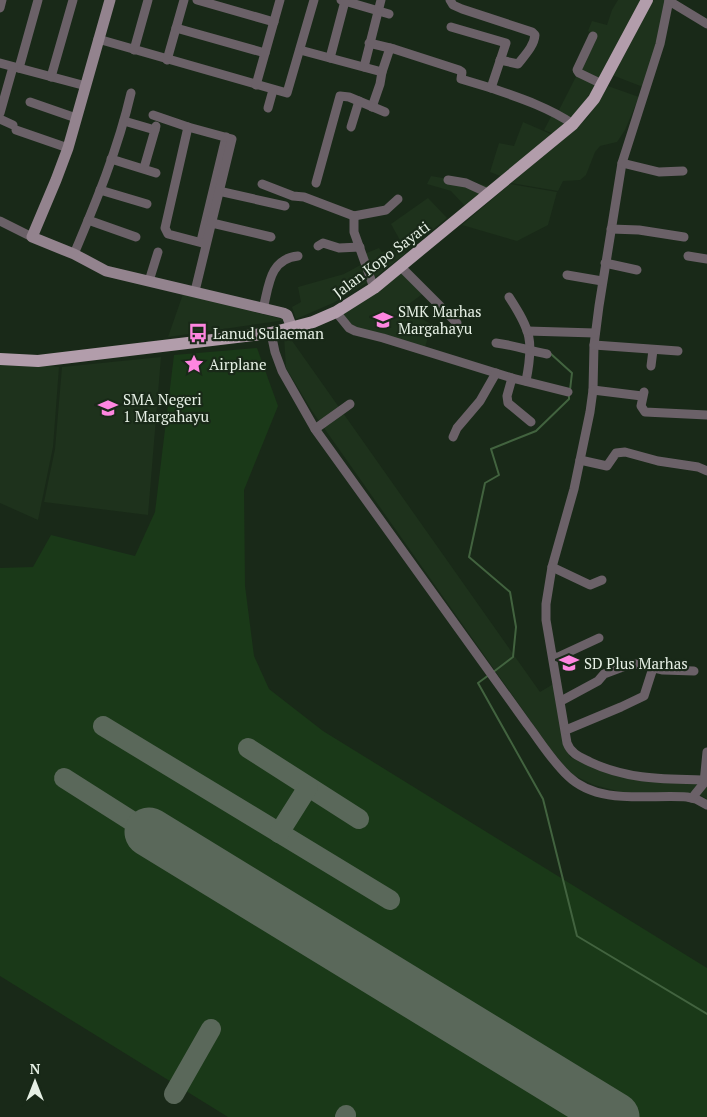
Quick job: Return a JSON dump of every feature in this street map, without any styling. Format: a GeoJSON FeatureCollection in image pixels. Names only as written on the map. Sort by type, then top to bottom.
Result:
{"type":"FeatureCollection","features":[{"type":"Feature","properties":{"kind":"main road","name":"Jalan Kopo Sayati"},"geometry":{"type":"LineString","coordinates":[[0,358],[38,361],[271,333],[292,328],[336,312],[374,288],[574,124],[589,107],[646,0]]}},
{"type":"Feature","properties":{"kind":"street"},"geometry":{"type":"LineString","coordinates":[[0,8],[2,0]]}},
{"type":"Feature","properties":{"kind":"street"},"geometry":{"type":"LineString","coordinates":[[0,113],[38,0]]}},
{"type":"Feature","properties":{"kind":"street"},"geometry":{"type":"LineString","coordinates":[[51,77],[73,0]]}},
{"type":"Feature","properties":{"kind":"street"},"geometry":{"type":"LineString","coordinates":[[32,237],[68,148],[110,0]]}},
{"type":"Feature","properties":{"kind":"street"},"geometry":{"type":"LineString","coordinates":[[134,50],[148,0]]}},
{"type":"Feature","properties":{"kind":"street"},"geometry":{"type":"LineString","coordinates":[[166,60],[184,0]]}},
{"type":"Feature","properties":{"kind":"street"},"geometry":{"type":"LineString","coordinates":[[197,0],[274,22]]}},
{"type":"Feature","properties":{"kind":"street"},"geometry":{"type":"LineString","coordinates":[[256,85],[280,0]]}},
{"type":"Feature","properties":{"kind":"street"},"geometry":{"type":"LineString","coordinates":[[98,40],[273,90],[287,92],[314,0]]}},
{"type":"Feature","properties":{"kind":"street"},"geometry":{"type":"LineString","coordinates":[[364,67],[381,0]]}},
{"type":"Feature","properties":{"kind":"street"},"geometry":{"type":"LineString","coordinates":[[450,0],[451,3],[458,7],[532,32],[535,35],[528,52],[518,64],[500,60]]}},
{"type":"Feature","properties":{"kind":"street"},"geometry":{"type":"LineString","coordinates":[[330,58],[343,1],[389,14]]}},
{"type":"Feature","properties":{"kind":"street"},"geometry":{"type":"LineString","coordinates":[[706,780],[638,777],[610,770],[572,751],[567,743],[546,612],[552,567],[574,489],[590,412],[595,334],[622,163],[660,44],[669,1],[707,24]]}},
{"type":"Feature","properties":{"kind":"street"},"geometry":{"type":"LineString","coordinates":[[450,27],[506,43],[492,88]]}},
{"type":"Feature","properties":{"kind":"street"},"geometry":{"type":"LineString","coordinates":[[176,28],[265,53]]}},
{"type":"Feature","properties":{"kind":"street"},"geometry":{"type":"LineString","coordinates":[[592,36],[578,70],[579,73],[602,84]]}},
{"type":"Feature","properties":{"kind":"street"},"geometry":{"type":"LineString","coordinates":[[369,43],[459,70],[462,72],[461,79],[538,104],[574,124]]}},
{"type":"Feature","properties":{"kind":"street"},"geometry":{"type":"LineString","coordinates":[[372,107],[390,48]]}},
{"type":"Feature","properties":{"kind":"street"},"geometry":{"type":"LineString","coordinates":[[300,50],[382,72]]}},
{"type":"Feature","properties":{"kind":"street"},"geometry":{"type":"LineString","coordinates":[[0,63],[86,86]]}},
{"type":"Feature","properties":{"kind":"street"},"geometry":{"type":"LineString","coordinates":[[268,108],[273,90]]}},
{"type":"Feature","properties":{"kind":"street"},"geometry":{"type":"LineString","coordinates":[[74,254],[111,159],[131,93]]}},
{"type":"Feature","properties":{"kind":"street"},"geometry":{"type":"LineString","coordinates":[[316,183],[340,96],[349,97],[385,112]]}},
{"type":"Feature","properties":{"kind":"street"},"geometry":{"type":"LineString","coordinates":[[351,128],[359,101]]}},
{"type":"Feature","properties":{"kind":"street"},"geometry":{"type":"LineString","coordinates":[[30,102],[76,118]]}},
{"type":"Feature","properties":{"kind":"street"},"geometry":{"type":"LineString","coordinates":[[153,115],[229,138],[192,291]]}},
{"type":"Feature","properties":{"kind":"street"},"geometry":{"type":"LineString","coordinates":[[0,119],[68,148]]}},
{"type":"Feature","properties":{"kind":"street"},"geometry":{"type":"LineString","coordinates":[[124,121],[155,128],[144,168]]}},
{"type":"Feature","properties":{"kind":"street"},"geometry":{"type":"LineString","coordinates":[[188,127],[165,228],[168,234],[204,243]]}},
{"type":"Feature","properties":{"kind":"street"},"geometry":{"type":"LineString","coordinates":[[111,159],[156,173]]}},
{"type":"Feature","properties":{"kind":"street"},"geometry":{"type":"LineString","coordinates":[[622,163],[659,172],[683,171]]}},
{"type":"Feature","properties":{"kind":"street"},"geometry":{"type":"LineString","coordinates":[[448,180],[466,183],[490,194]]}},
{"type":"Feature","properties":{"kind":"street"},"geometry":{"type":"LineString","coordinates":[[262,184],[293,196],[304,197],[354,216],[386,210],[398,199]]}},
{"type":"Feature","properties":{"kind":"street"},"geometry":{"type":"LineString","coordinates":[[100,190],[147,204]]}},
{"type":"Feature","properties":{"kind":"street"},"geometry":{"type":"LineString","coordinates":[[216,191],[284,206]]}},
{"type":"Feature","properties":{"kind":"street"},"geometry":{"type":"LineString","coordinates":[[204,243],[212,223],[216,191]]}},
{"type":"Feature","properties":{"kind":"street"},"geometry":{"type":"LineString","coordinates":[[354,216],[353,229],[374,288]]}},
{"type":"Feature","properties":{"kind":"street"},"geometry":{"type":"LineString","coordinates":[[88,220],[136,237]]}},
{"type":"Feature","properties":{"kind":"street"},"geometry":{"type":"LineString","coordinates":[[0,221],[32,237],[74,254],[106,271],[288,315],[292,328]]}},
{"type":"Feature","properties":{"kind":"street"},"geometry":{"type":"LineString","coordinates":[[212,223],[270,236]]}},
{"type":"Feature","properties":{"kind":"street"},"geometry":{"type":"LineString","coordinates":[[611,229],[639,230],[684,237]]}},
{"type":"Feature","properties":{"kind":"street"},"geometry":{"type":"LineString","coordinates":[[318,246],[323,242],[339,248],[360,247]]}},
{"type":"Feature","properties":{"kind":"street"},"geometry":{"type":"LineString","coordinates":[[149,281],[158,252]]}},
{"type":"Feature","properties":{"kind":"street"},"geometry":{"type":"LineString","coordinates":[[263,309],[270,278],[275,268],[284,259],[298,256]]}},
{"type":"Feature","properties":{"kind":"street"},"geometry":{"type":"LineString","coordinates":[[688,256],[707,259]]}},
{"type":"Feature","properties":{"kind":"street"},"geometry":{"type":"LineString","coordinates":[[605,263],[637,270]]}},
{"type":"Feature","properties":{"kind":"street"},"geometry":{"type":"LineString","coordinates":[[400,266],[457,323]]}},
{"type":"Feature","properties":{"kind":"street"},"geometry":{"type":"LineString","coordinates":[[567,275],[602,281]]}},
{"type":"Feature","properties":{"kind":"street"},"geometry":{"type":"LineString","coordinates":[[509,297],[524,320],[527,331],[531,352],[526,381]]}},
{"type":"Feature","properties":{"kind":"street"},"geometry":{"type":"LineString","coordinates":[[336,312],[349,328],[355,331],[512,378],[568,392]]}},
{"type":"Feature","properties":{"kind":"street"},"geometry":{"type":"LineString","coordinates":[[527,331],[595,334]]}},
{"type":"Feature","properties":{"kind":"street"},"geometry":{"type":"LineString","coordinates":[[271,333],[282,372],[315,429],[555,761],[574,781],[593,791],[610,796],[692,798],[707,806]]}},
{"type":"Feature","properties":{"kind":"street"},"geometry":{"type":"LineString","coordinates":[[496,342],[510,344],[531,352],[547,354]]}},
{"type":"Feature","properties":{"kind":"street"},"geometry":{"type":"LineString","coordinates":[[594,345],[678,351]]}},
{"type":"Feature","properties":{"kind":"street"},"geometry":{"type":"LineString","coordinates":[[651,366],[652,350]]}},
{"type":"Feature","properties":{"kind":"street"},"geometry":{"type":"LineString","coordinates":[[453,437],[457,428],[480,401],[496,373]]}},
{"type":"Feature","properties":{"kind":"street"},"geometry":{"type":"LineString","coordinates":[[512,378],[507,396],[508,404],[531,422]]}},
{"type":"Feature","properties":{"kind":"street"},"geometry":{"type":"LineString","coordinates":[[592,390],[643,394],[641,408],[645,412],[707,415]]}},
{"type":"Feature","properties":{"kind":"street"},"geometry":{"type":"LineString","coordinates":[[315,429],[350,404]]}},
{"type":"Feature","properties":{"kind":"street"},"geometry":{"type":"LineString","coordinates":[[580,460],[605,467],[609,465],[616,453],[625,452],[658,461],[698,467],[707,471]]}},
{"type":"Feature","properties":{"kind":"street"},"geometry":{"type":"LineString","coordinates":[[552,567],[590,585],[602,580]]}},
{"type":"Feature","properties":{"kind":"street"},"geometry":{"type":"LineString","coordinates":[[553,657],[558,657],[599,638]]}},
{"type":"Feature","properties":{"kind":"street"},"geometry":{"type":"LineString","coordinates":[[561,702],[598,682],[604,674],[628,665],[637,664],[653,668],[694,671]]}},
{"type":"Feature","properties":{"kind":"street"},"geometry":{"type":"LineString","coordinates":[[566,730],[644,696],[653,668]]}},
{"type":"Feature","properties":{"kind":"street"},"geometry":{"type":"LineString","coordinates":[[692,798],[706,780],[707,752]]}},
{"type":"Feature","properties":{"kind":"shaded area"},"geometry":{"type":"Polygon","coordinates":[[[618,0],[641,0],[601,79],[576,113],[554,134],[544,130],[554,111],[558,112],[587,55],[595,36],[588,31],[592,21],[607,25],[618,0]]]}},
{"type":"Feature","properties":{"kind":"shaded area"},"geometry":{"type":"Polygon","coordinates":[[[652,0],[667,0],[662,37],[643,87],[612,75],[652,0]]]}},
{"type":"Feature","properties":{"kind":"shaded area"},"geometry":{"type":"Polygon","coordinates":[[[608,86],[639,97],[625,130],[617,142],[600,146],[595,152],[586,175],[580,180],[563,181],[558,191],[511,183],[588,117],[608,86]]]}},
{"type":"Feature","properties":{"kind":"shaded area"},"geometry":{"type":"Polygon","coordinates":[[[523,122],[553,135],[503,177],[490,172],[499,143],[514,146],[523,122]]]}},
{"type":"Feature","properties":{"kind":"shaded area"},"geometry":{"type":"Polygon","coordinates":[[[431,176],[490,186],[465,206],[451,191],[427,184],[431,176]]]}},
{"type":"Feature","properties":{"kind":"shaded area"},"geometry":{"type":"Polygon","coordinates":[[[510,184],[557,192],[548,225],[517,241],[462,225],[510,184]]]}},
{"type":"Feature","properties":{"kind":"shaded area"},"geometry":{"type":"Polygon","coordinates":[[[428,198],[447,218],[406,251],[391,224],[428,198]]]}},
{"type":"Feature","properties":{"kind":"shaded area"},"geometry":{"type":"Polygon","coordinates":[[[399,245],[406,253],[373,279],[333,303],[296,319],[292,307],[301,302],[298,287],[344,274],[366,262],[364,254],[379,248],[382,252],[399,245]]]}},
{"type":"Feature","properties":{"kind":"shaded area","name":"SMK Marhas Margahayu"},"geometry":{"type":"Polygon","coordinates":[[[402,270],[425,292],[401,310],[405,308],[432,325],[424,350],[346,324],[338,316],[379,288],[382,291],[380,287],[402,270]]]}},
{"type":"Feature","properties":{"kind":"shaded area"},"geometry":{"type":"Polygon","coordinates":[[[183,294],[286,320],[168,337],[183,294]]]}},
{"type":"Feature","properties":{"kind":"shaded area"},"geometry":{"type":"Polygon","coordinates":[[[288,335],[540,692],[555,683],[570,757],[596,769],[707,783],[707,799],[702,796],[672,793],[621,792],[594,785],[571,774],[549,747],[312,411],[286,368],[284,336],[288,335]]]}},
{"type":"Feature","properties":{"kind":"shaded area"},"geometry":{"type":"Polygon","coordinates":[[[257,348],[278,406],[244,490],[245,586],[254,656],[269,689],[323,731],[707,968],[707,1117],[228,1117],[0,976],[0,568],[33,567],[51,535],[135,556],[155,512],[174,355],[257,348]]]}},
{"type":"Feature","properties":{"kind":"shaded area","name":"SMA Negeri 1 Margahayu"},"geometry":{"type":"Polygon","coordinates":[[[161,357],[148,515],[44,502],[55,449],[62,367],[161,357]]]}},
{"type":"Feature","properties":{"kind":"shaded area"},"geometry":{"type":"Polygon","coordinates":[[[0,361],[59,367],[53,447],[38,520],[0,503],[0,361]]]}},
{"type":"Feature","properties":{"kind":"waterway"},"geometry":{"type":"LineString","coordinates":[[551,354],[572,373],[570,390]]}},
{"type":"Feature","properties":{"kind":"waterway"},"geometry":{"type":"LineString","coordinates":[[492,673],[513,657],[516,627],[510,592],[469,557],[485,483],[499,475],[491,449],[536,431],[569,399],[569,395]]}},
{"type":"Feature","properties":{"kind":"waterway"},"geometry":{"type":"LineString","coordinates":[[489,675],[478,683],[543,799],[577,936],[707,1014]]}},
{"type":"Feature","properties":{"kind":"taxiway"},"geometry":{"type":"LineString","coordinates":[[103,726],[390,900]]}},
{"type":"Feature","properties":{"kind":"taxiway"},"geometry":{"type":"LineString","coordinates":[[248,748],[359,819]]}},
{"type":"Feature","properties":{"kind":"taxiway"},"geometry":{"type":"LineString","coordinates":[[64,778],[149,832]]}},
{"type":"Feature","properties":{"kind":"taxiway"},"geometry":{"type":"LineString","coordinates":[[279,833],[308,787]]}},
{"type":"Feature","properties":{"kind":"taxiway"},"geometry":{"type":"LineString","coordinates":[[174,1094],[211,1029]]}},
{"type":"Feature","properties":{"kind":"runway"},"geometry":{"type":"LineString","coordinates":[[149,832],[615,1117]]}},
{"type":"Feature","properties":{"kind":"place","name":"SMK Marhas Margahayu"},"geometry":{"type":"Point","coordinates":[383,320]}},
{"type":"Feature","properties":{"kind":"place","name":"Lanud Sulaeman"},"geometry":{"type":"Point","coordinates":[198,333]}},
{"type":"Feature","properties":{"kind":"place","name":"Airplane"},"geometry":{"type":"Point","coordinates":[194,364]}},
{"type":"Feature","properties":{"kind":"place","name":"SMA Negeri 1 Margahayu"},"geometry":{"type":"Point","coordinates":[108,408]}},
{"type":"Feature","properties":{"kind":"place","name":"SD Plus Marhas"},"geometry":{"type":"Point","coordinates":[569,663]}}]}
